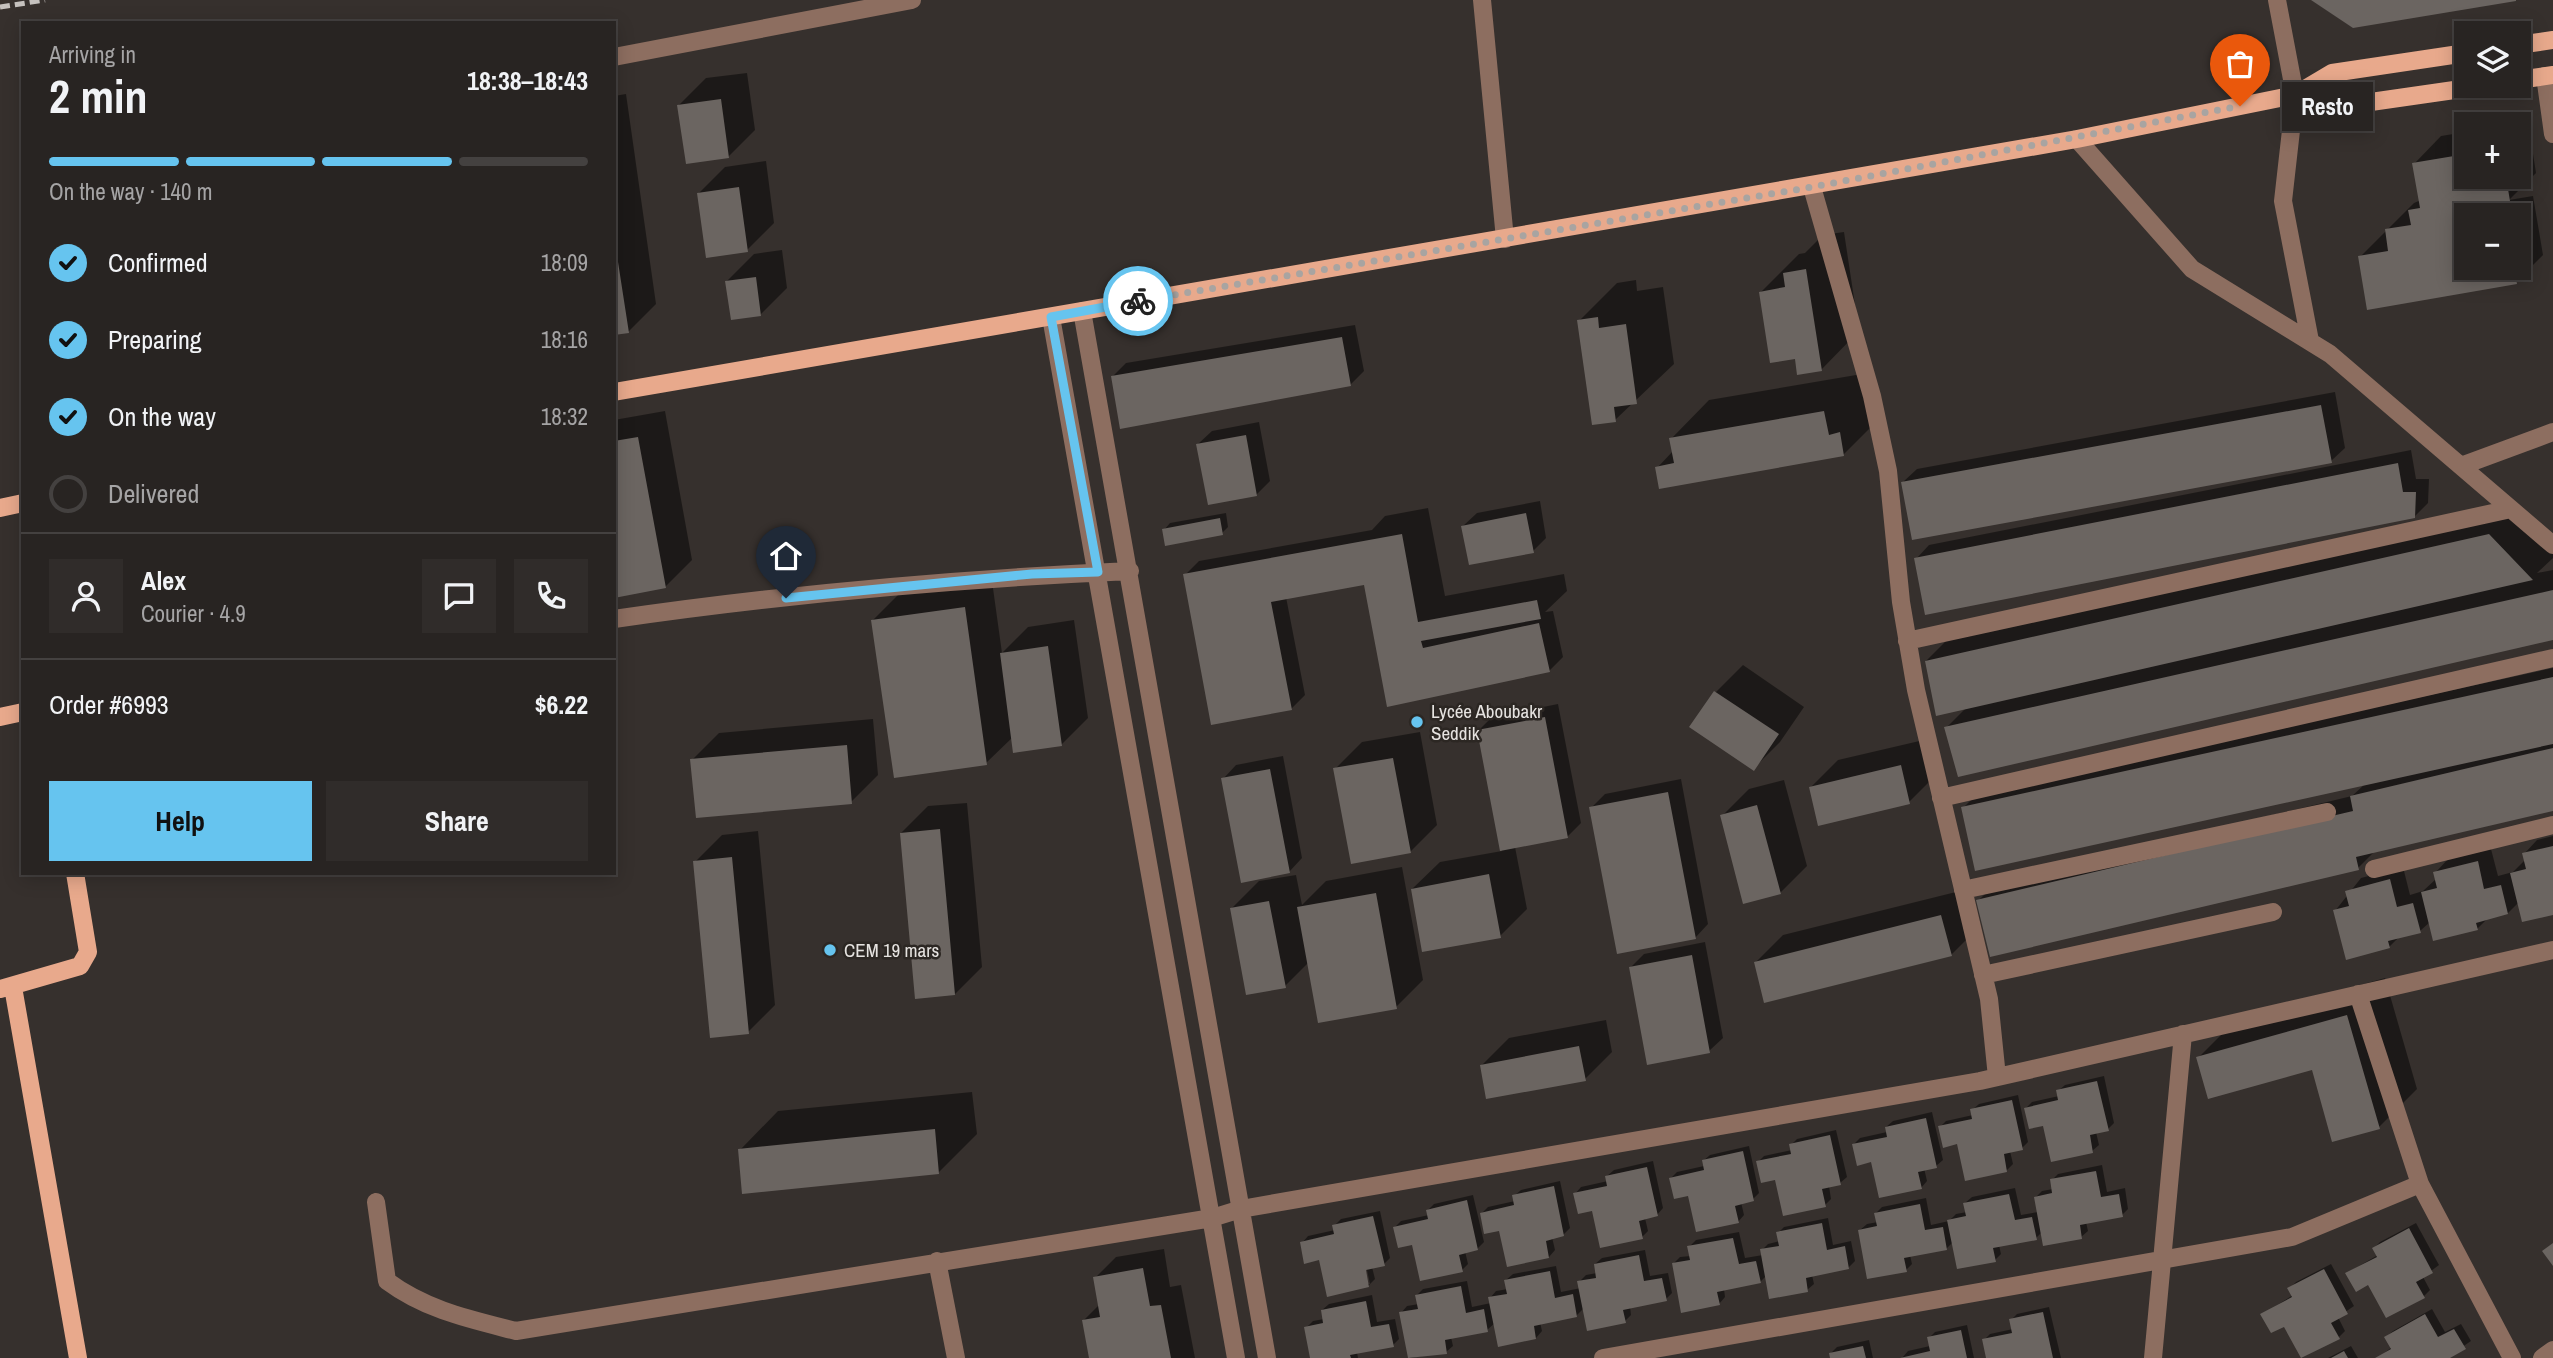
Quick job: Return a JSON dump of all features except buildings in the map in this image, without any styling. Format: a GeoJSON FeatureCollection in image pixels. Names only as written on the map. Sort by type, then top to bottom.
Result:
{"type":"FeatureCollection","features":[{"type":"Feature","properties":{"kind":"main road"},"geometry":{"type":"LineString","coordinates":[[2531,43],[2553,40]]}},
{"type":"Feature","properties":{"kind":"main road"},"geometry":{"type":"LineString","coordinates":[[616,392],[1812,187],[2077,139],[2295,95],[2332,73],[2454,55]]}},
{"type":"Feature","properties":{"kind":"main road"},"geometry":{"type":"LineString","coordinates":[[2531,78],[2549,76]]}},
{"type":"Feature","properties":{"kind":"main road"},"geometry":{"type":"LineString","coordinates":[[2295,95],[2343,106],[2454,90]]}},
{"type":"Feature","properties":{"kind":"main road"},"geometry":{"type":"LineString","coordinates":[[0,508],[21,503]]}},
{"type":"Feature","properties":{"kind":"main road"},"geometry":{"type":"LineString","coordinates":[[0,717],[21,712]]}},
{"type":"Feature","properties":{"kind":"main road"},"geometry":{"type":"LineString","coordinates":[[75,875],[88,951],[80,966],[6,988],[78,1358]]}},
{"type":"Feature","properties":{"kind":"street"},"geometry":{"type":"LineString","coordinates":[[616,57],[912,0]]}},
{"type":"Feature","properties":{"kind":"street"},"geometry":{"type":"LineString","coordinates":[[1482,0],[1505,239]]}},
{"type":"Feature","properties":{"kind":"street"},"geometry":{"type":"LineString","coordinates":[[2277,0],[2295,95],[2283,201],[2311,341]]}},
{"type":"Feature","properties":{"kind":"street"},"geometry":{"type":"LineString","coordinates":[[2549,76],[2553,134]]}},
{"type":"Feature","properties":{"kind":"street"},"geometry":{"type":"LineString","coordinates":[[2077,139],[2192,269],[2330,354],[2553,545]]}},
{"type":"Feature","properties":{"kind":"street"},"geometry":{"type":"LineString","coordinates":[[1812,187],[1872,396],[1885,458],[1908,641],[1941,798],[1989,999],[1997,1077]]}},
{"type":"Feature","properties":{"kind":"street"},"geometry":{"type":"LineString","coordinates":[[1082,311],[1267,1358]]}},
{"type":"Feature","properties":{"kind":"street"},"geometry":{"type":"LineString","coordinates":[[1051,317],[1236,1358]]}},
{"type":"Feature","properties":{"kind":"street"},"geometry":{"type":"LineString","coordinates":[[2461,466],[2553,432]]}},
{"type":"Feature","properties":{"kind":"street"},"geometry":{"type":"LineString","coordinates":[[1908,641],[2511,509]]}},
{"type":"Feature","properties":{"kind":"street"},"geometry":{"type":"LineString","coordinates":[[616,619],[704,606],[1018,575],[1130,571]]}},
{"type":"Feature","properties":{"kind":"street"},"geometry":{"type":"LineString","coordinates":[[1941,798],[2553,658]]}},
{"type":"Feature","properties":{"kind":"street"},"geometry":{"type":"LineString","coordinates":[[1963,890],[2327,812]]}},
{"type":"Feature","properties":{"kind":"street"},"geometry":{"type":"LineString","coordinates":[[2374,869],[2553,825]]}},
{"type":"Feature","properties":{"kind":"street"},"geometry":{"type":"LineString","coordinates":[[1983,975],[2273,912]]}},
{"type":"Feature","properties":{"kind":"street"},"geometry":{"type":"LineString","coordinates":[[376,1202],[387,1281],[406,1295],[439,1312],[516,1331],[1212,1218],[1241,1209],[1997,1077],[2553,950]]}},
{"type":"Feature","properties":{"kind":"street"},"geometry":{"type":"LineString","coordinates":[[2358,994],[2420,1184],[2511,1358]]}},
{"type":"Feature","properties":{"kind":"street"},"geometry":{"type":"LineString","coordinates":[[2153,1358],[2183,1034]]}},
{"type":"Feature","properties":{"kind":"street"},"geometry":{"type":"LineString","coordinates":[[1603,1358],[2292,1237],[2420,1184]]}},
{"type":"Feature","properties":{"kind":"street"},"geometry":{"type":"LineString","coordinates":[[937,1261],[956,1358]]}},
{"type":"Feature","properties":{"kind":"street"},"geometry":{"type":"LineString","coordinates":[[2542,1358],[2553,1350]]}},
{"type":"Feature","properties":{"kind":"railway"},"geometry":{"type":"LineString","coordinates":[[0,7],[45,0]]}},
{"type":"Feature","properties":{"kind":"way so far"},"geometry":{"type":"LineString","coordinates":[[1138,301],[1812,187],[2077,139],[2240,106]]}},
{"type":"Feature","properties":{"kind":"place","name":"Resto"},"geometry":{"type":"Point","coordinates":[2240,106]}},
{"type":"Feature","properties":{"kind":"place","name":"Lycée Aboubakr Seddik"},"geometry":{"type":"Point","coordinates":[1417,722]}},
{"type":"Feature","properties":{"kind":"place","name":"CEM 19 mars"},"geometry":{"type":"Point","coordinates":[830,950]}},
{"type":"Feature","properties":{"kind":"route"},"geometry":{"type":"LineString","coordinates":[[786,598],[1032,574],[1098,572],[1051,317],[1138,301]]}}]}
